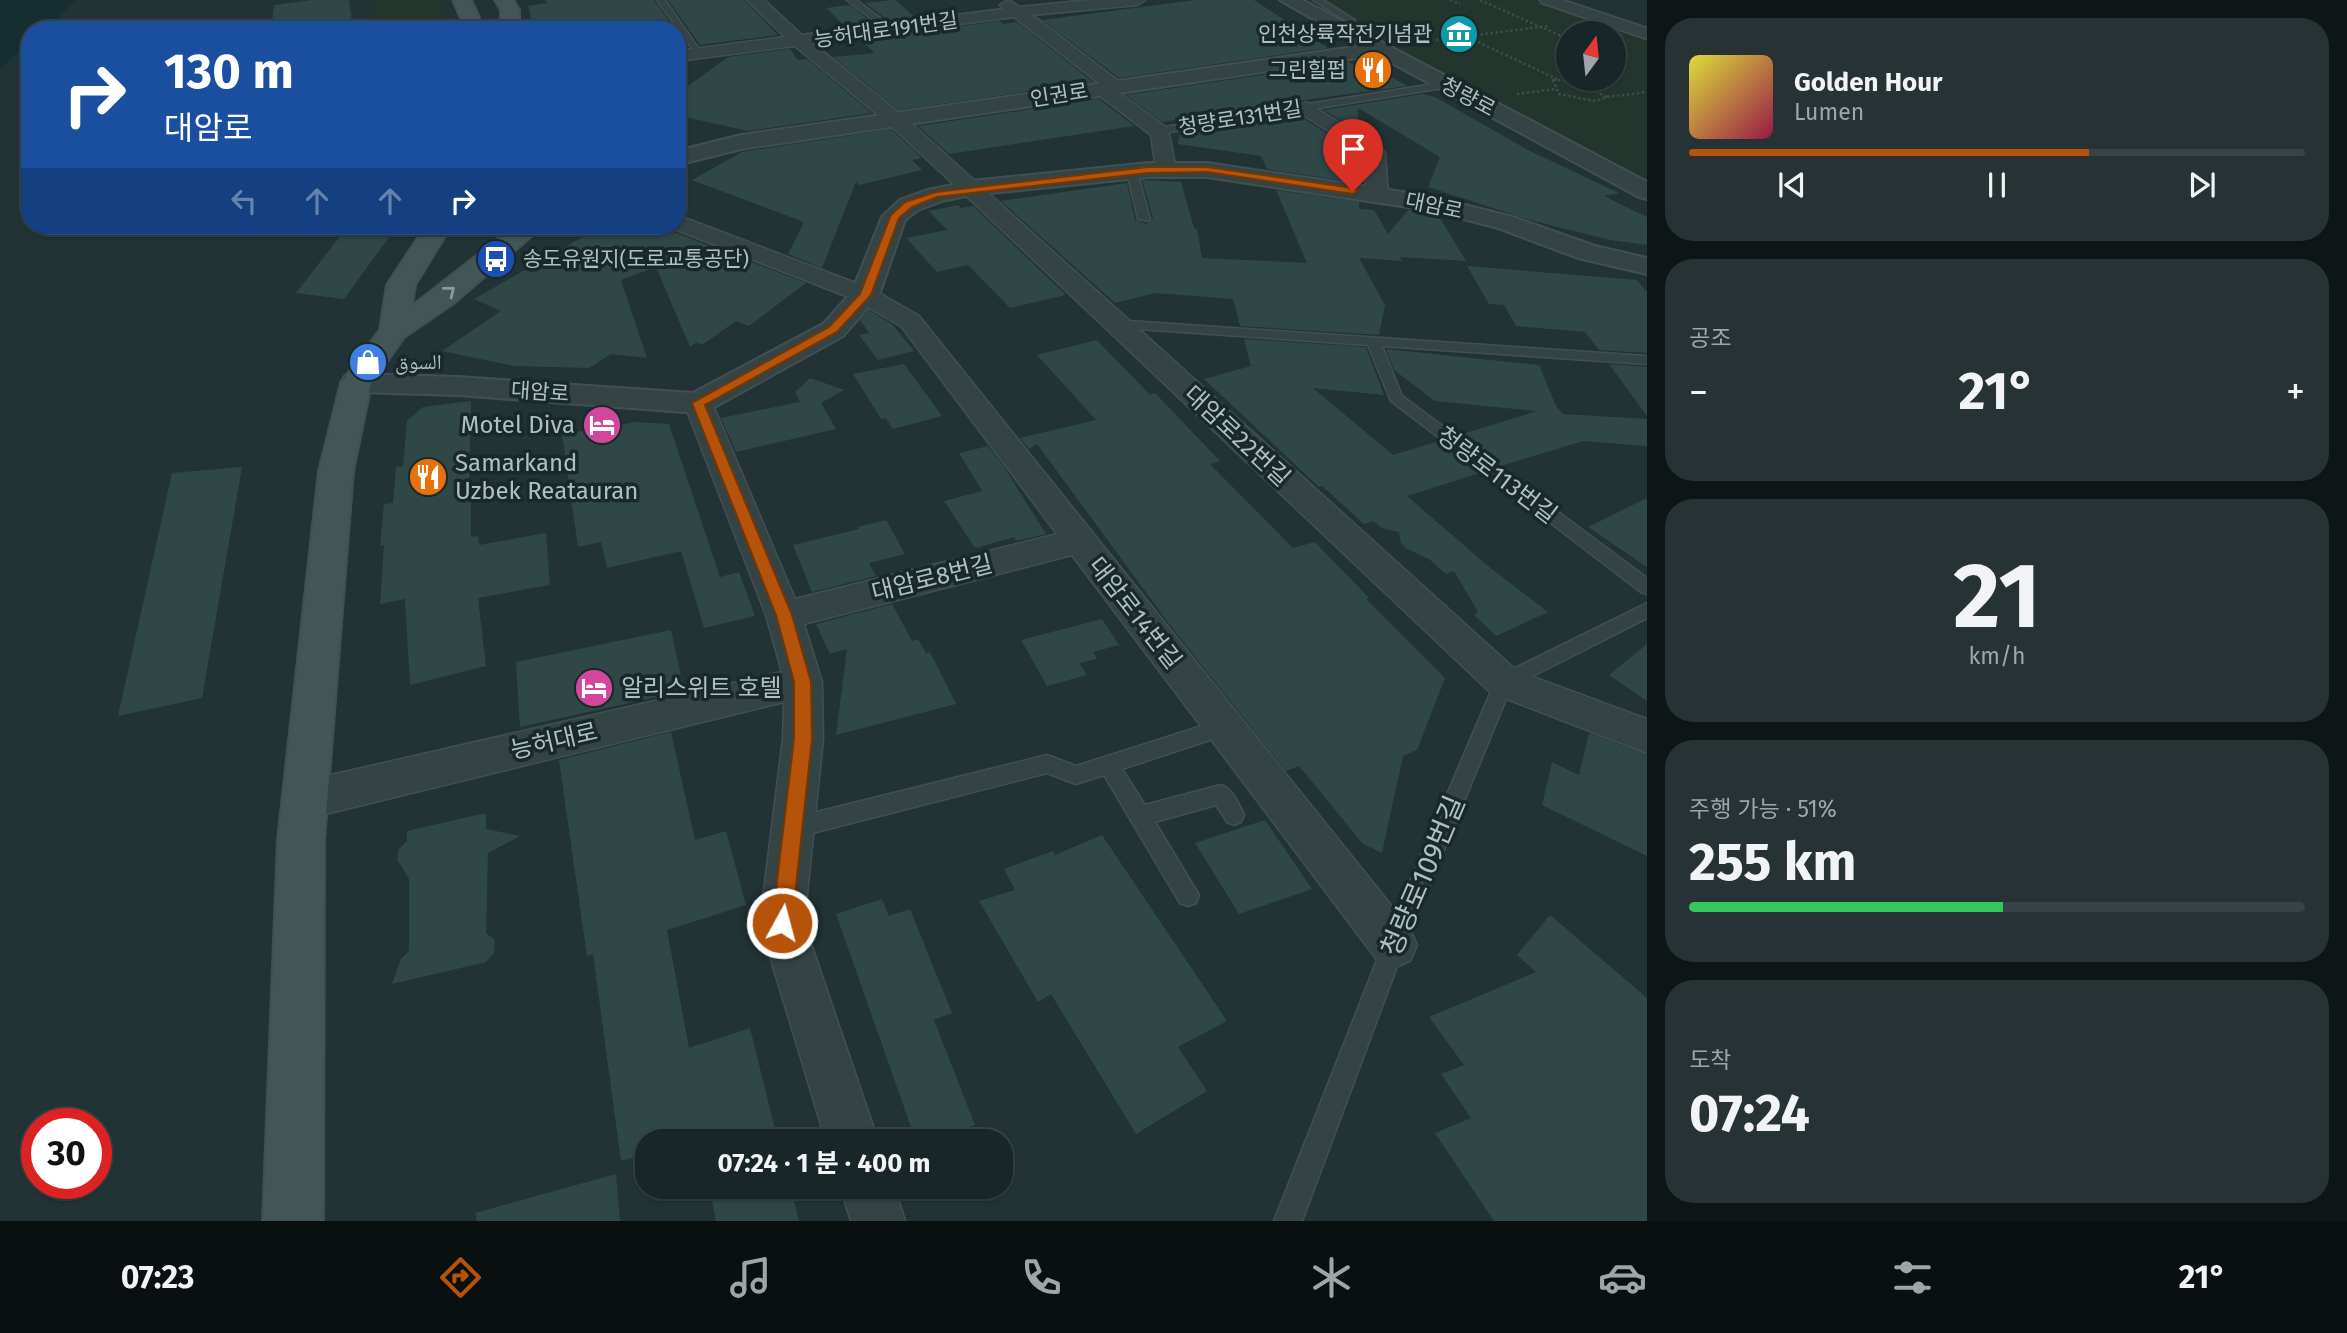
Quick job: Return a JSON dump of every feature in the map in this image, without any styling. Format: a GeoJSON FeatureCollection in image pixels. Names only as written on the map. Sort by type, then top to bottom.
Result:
{"type":"FeatureCollection","features":[{"type":"Feature","properties":{"kind":"main road"},"geometry":{"type":"LineString","coordinates":[[462,0],[470,21]]}},
{"type":"Feature","properties":{"kind":"main road"},"geometry":{"type":"LineString","coordinates":[[504,0],[510,9],[510,21]]}},
{"type":"Feature","properties":{"kind":"main road"},"geometry":{"type":"LineString","coordinates":[[394,331],[401,285],[432,235]]}},
{"type":"Feature","properties":{"kind":"main road"},"geometry":{"type":"LineString","coordinates":[[293,1221],[301,840],[336,471],[356,383],[394,331],[445,296],[519,235]]}},
{"type":"Feature","properties":{"kind":"street","name":"대암로22번길"},"geometry":{"type":"LineString","coordinates":[[755,0],[971,188],[1114,324],[1504,682]]}},
{"type":"Feature","properties":{"kind":"street","name":"능허대로191번길"},"geometry":{"type":"LineString","coordinates":[[686,54],[891,29],[1010,6],[1137,0]]}},
{"type":"Feature","properties":{"kind":"street","name":"청량로"},"geometry":{"type":"LineString","coordinates":[[1289,0],[1647,192]]}},
{"type":"Feature","properties":{"kind":"street"},"geometry":{"type":"LineString","coordinates":[[1548,0],[1647,34]]}},
{"type":"Feature","properties":{"kind":"street"},"geometry":{"type":"LineString","coordinates":[[1010,6],[1161,133],[1166,170]]}},
{"type":"Feature","properties":{"kind":"street","name":"인권로"},"geometry":{"type":"LineString","coordinates":[[741,142],[1377,49]]}},
{"type":"Feature","properties":{"kind":"street"},"geometry":{"type":"LineString","coordinates":[[1306,108],[1375,153],[1377,195]]}},
{"type":"Feature","properties":{"kind":"street"},"geometry":{"type":"LineString","coordinates":[[686,143],[741,142]]}},
{"type":"Feature","properties":{"kind":"street"},"geometry":{"type":"LineString","coordinates":[[686,156],[741,142]]}},
{"type":"Feature","properties":{"kind":"street","name":"대암로"},"geometry":{"type":"LineString","coordinates":[[356,383],[458,386],[698,403],[833,330],[865,295],[894,217],[909,205],[971,188],[1132,172],[1207,170],[1429,203],[1492,219],[1587,251],[1647,267]]}},
{"type":"Feature","properties":{"kind":"street","name":"대암로14번길"},"geometry":{"type":"LineString","coordinates":[[686,225],[865,295],[910,321],[1394,945]]}},
{"type":"Feature","properties":{"kind":"street"},"geometry":{"type":"LineString","coordinates":[[698,403],[784,615],[803,682],[803,739],[782,923],[848,1129]]}},
{"type":"Feature","properties":{"kind":"street","name":"대암로8번길"},"geometry":{"type":"LineString","coordinates":[[784,615],[1079,541]]}},
{"type":"Feature","properties":{"kind":"street","name":"능허대로"},"geometry":{"type":"LineString","coordinates":[[305,800],[803,682]]}},
{"type":"Feature","properties":{"kind":"street"},"geometry":{"type":"LineString","coordinates":[[1504,682],[1647,736]]}},
{"type":"Feature","properties":{"kind":"street"},"geometry":{"type":"LineString","coordinates":[[871,1199],[878,1221]]}},
{"type":"Feature","properties":{"kind":"lane"},"geometry":{"type":"LineString","coordinates":[[661,0],[676,21]]}},
{"type":"Feature","properties":{"kind":"lane"},"geometry":{"type":"LineString","coordinates":[[851,0],[891,29]]}},
{"type":"Feature","properties":{"kind":"lane"},"geometry":{"type":"LineString","coordinates":[[1317,0],[1351,20]]}},
{"type":"Feature","properties":{"kind":"lane"},"geometry":{"type":"LineString","coordinates":[[686,34],[700,53]]}},
{"type":"Feature","properties":{"kind":"lane","name":"청량로131번길"},"geometry":{"type":"LineString","coordinates":[[1158,131],[1446,85]]}},
{"type":"Feature","properties":{"kind":"lane"},"geometry":{"type":"LineString","coordinates":[[1132,172],[1144,219]]}},
{"type":"Feature","properties":{"kind":"lane"},"geometry":{"type":"LineString","coordinates":[[1114,324],[1647,360]]}},
{"type":"Feature","properties":{"kind":"lane","name":"청량로113번길"},"geometry":{"type":"LineString","coordinates":[[1374,343],[1396,398],[1647,587]]}},
{"type":"Feature","properties":{"kind":"lane"},"geometry":{"type":"LineString","coordinates":[[1504,682],[1647,610]]}},
{"type":"Feature","properties":{"kind":"lane","name":"청량로109번길"},"geometry":{"type":"LineString","coordinates":[[1289,1221],[1394,945],[1504,682]]}},
{"type":"Feature","properties":{"kind":"lane"},"geometry":{"type":"LineString","coordinates":[[793,828],[1047,764],[1076,775],[1224,727]]}},
{"type":"Feature","properties":{"kind":"lane"},"geometry":{"type":"LineString","coordinates":[[1108,764],[1188,895]]}},
{"type":"Feature","properties":{"kind":"lane"},"geometry":{"type":"LineString","coordinates":[[1140,816],[1221,794],[1234,815]]}},
{"type":"Feature","properties":{"kind":"path"},"geometry":{"type":"LineString","coordinates":[[1450,0],[1460,4]]}},
{"type":"Feature","properties":{"kind":"path"},"geometry":{"type":"LineString","coordinates":[[1480,0],[1556,34]]}},
{"type":"Feature","properties":{"kind":"path"},"geometry":{"type":"LineString","coordinates":[[1434,41],[1548,26]]}},
{"type":"Feature","properties":{"kind":"path"},"geometry":{"type":"LineString","coordinates":[[1467,37],[1556,78]]}},
{"type":"Feature","properties":{"kind":"path"},"geometry":{"type":"LineString","coordinates":[[1558,91],[1559,94],[1595,102],[1607,97],[1647,92]]}},
{"type":"Feature","properties":{"kind":"path"},"geometry":{"type":"LineString","coordinates":[[1596,91],[1607,97]]}},
{"type":"Feature","properties":{"kind":"green space"},"geometry":{"type":"Polygon","coordinates":[[[369,0],[442,0],[442,21],[375,21],[369,0]]]}},
{"type":"Feature","properties":{"kind":"green space"},"geometry":{"type":"Polygon","coordinates":[[[1301,0],[1543,0],[1605,21],[1556,21],[1556,91],[1626,91],[1626,28],[1647,35],[1647,184],[1301,0]]]}},
{"type":"Feature","properties":{"kind":"water"},"geometry":{"type":"Polygon","coordinates":[[[0,0],[76,0],[54,21],[21,21],[21,50],[0,68],[0,0]]]}},
{"type":"Feature","properties":{"kind":"building"},"geometry":{"type":"Polygon","coordinates":[[[312,0],[349,0],[352,21],[272,21],[274,5],[312,0]]]}},
{"type":"Feature","properties":{"kind":"building"},"geometry":{"type":"Polygon","coordinates":[[[545,0],[654,0],[669,21],[532,21],[528,6],[547,3],[545,0]]]}},
{"type":"Feature","properties":{"kind":"building"},"geometry":{"type":"Polygon","coordinates":[[[668,0],[744,0],[778,35],[700,45],[686,25],[686,21],[683,21],[668,0]]]}},
{"type":"Feature","properties":{"kind":"building"},"geometry":{"type":"Polygon","coordinates":[[[895,0],[916,18],[889,21],[865,3],[895,0]]]}},
{"type":"Feature","properties":{"kind":"building"},"geometry":{"type":"Polygon","coordinates":[[[1196,0],[1254,0],[1328,48],[1119,78],[1042,20],[1196,0]]]}},
{"type":"Feature","properties":{"kind":"building"},"geometry":{"type":"Polygon","coordinates":[[[850,5],[873,23],[846,27],[826,8],[850,5]]]}},
{"type":"Feature","properties":{"kind":"building"},"geometry":{"type":"Polygon","coordinates":[[[1000,21],[1003,24],[1017,22],[1093,82],[899,110],[833,57],[875,53],[860,39],[1000,21]]]}},
{"type":"Feature","properties":{"kind":"building"},"geometry":{"type":"Polygon","coordinates":[[[790,49],[798,60],[807,59],[872,113],[748,131],[686,117],[686,87],[728,57],[790,49]]]}},
{"type":"Feature","properties":{"kind":"building"},"geometry":{"type":"Polygon","coordinates":[[[1349,62],[1360,69],[1375,67],[1407,86],[1305,100],[1182,122],[1182,119],[1162,122],[1126,95],[1349,62]]]}},
{"type":"Feature","properties":{"kind":"building"},"geometry":{"type":"Polygon","coordinates":[[[1423,94],[1435,97],[1528,150],[1619,193],[1604,196],[1647,217],[1647,245],[1610,240],[1530,220],[1428,187],[1440,157],[1358,108],[1358,131],[1324,110],[1423,94]]]}},
{"type":"Feature","properties":{"kind":"building"},"geometry":{"type":"Polygon","coordinates":[[[1099,99],[1134,126],[949,154],[918,126],[1099,99]]]}},
{"type":"Feature","properties":{"kind":"building"},"geometry":{"type":"Polygon","coordinates":[[[1297,114],[1358,154],[1359,183],[1267,169],[1261,156],[1178,144],[1180,133],[1297,114]]]}},
{"type":"Feature","properties":{"kind":"building"},"geometry":{"type":"Polygon","coordinates":[[[891,129],[922,158],[912,160],[922,170],[859,185],[856,182],[822,268],[788,254],[804,222],[692,180],[742,152],[891,129]]]}},
{"type":"Feature","properties":{"kind":"building"},"geometry":{"type":"Polygon","coordinates":[[[1142,180],[1181,182],[1194,228],[1197,229],[1202,258],[1307,263],[1276,190],[1359,202],[1359,209],[1374,210],[1388,234],[1408,210],[1438,215],[1466,261],[1400,257],[1402,261],[1359,258],[1385,305],[1379,335],[1240,326],[1233,299],[1155,293],[1115,303],[1001,201],[1127,183],[1135,220],[1147,224],[1153,218],[1142,180]]]}},
{"type":"Feature","properties":{"kind":"building"},"geometry":{"type":"Polygon","coordinates":[[[958,205],[961,208],[973,206],[1066,295],[1010,308],[968,265],[937,272],[906,238],[947,230],[929,211],[958,205]]]}},
{"type":"Feature","properties":{"kind":"building"},"geometry":{"type":"Polygon","coordinates":[[[341,235],[390,235],[344,299],[296,293],[341,235]]]}},
{"type":"Feature","properties":{"kind":"building"},"geometry":{"type":"Polygon","coordinates":[[[586,235],[681,235],[806,283],[749,326],[736,321],[702,345],[697,342],[690,347],[656,267],[621,280],[647,358],[611,354],[589,368],[514,366],[442,351],[501,311],[474,299],[586,235]]]}},
{"type":"Feature","properties":{"kind":"building"},"geometry":{"type":"Polygon","coordinates":[[[1467,266],[1637,280],[1647,292],[1647,353],[1599,350],[1585,332],[1516,326],[1504,305],[1489,304],[1467,266]]]}},
{"type":"Feature","properties":{"kind":"building"},"geometry":{"type":"Polygon","coordinates":[[[869,310],[892,324],[914,351],[878,360],[859,335],[869,333],[860,320],[869,310]]]}},
{"type":"Feature","properties":{"kind":"building"},"geometry":{"type":"Polygon","coordinates":[[[1244,339],[1366,347],[1384,395],[1313,388],[1393,455],[1439,441],[1480,473],[1407,496],[1488,566],[1548,612],[1496,636],[1474,615],[1478,612],[1454,571],[1446,574],[1429,559],[1407,549],[1401,543],[1399,532],[1381,528],[1374,521],[1364,524],[1322,486],[1319,487],[1204,379],[1251,366],[1244,339]]]}},
{"type":"Feature","properties":{"kind":"building"},"geometry":{"type":"Polygon","coordinates":[[[1097,340],[1150,395],[1155,393],[1220,461],[1210,464],[1293,548],[1315,542],[1369,598],[1366,599],[1445,678],[1417,750],[1403,756],[1382,853],[1363,844],[1299,766],[1286,771],[1170,625],[1037,444],[1029,449],[1020,438],[1096,420],[1037,355],[1097,340]]]}},
{"type":"Feature","properties":{"kind":"building"},"geometry":{"type":"Polygon","coordinates":[[[1386,349],[1539,365],[1556,406],[1563,414],[1647,419],[1647,446],[1583,441],[1501,466],[1459,435],[1537,411],[1435,401],[1394,370],[1386,349]]]}},
{"type":"Feature","properties":{"kind":"building"},"geometry":{"type":"Polygon","coordinates":[[[904,364],[942,416],[893,429],[886,418],[881,419],[853,374],[904,364]]]}},
{"type":"Feature","properties":{"kind":"building"},"geometry":{"type":"Polygon","coordinates":[[[1609,364],[1647,367],[1647,416],[1609,364]]]}},
{"type":"Feature","properties":{"kind":"building"},"geometry":{"type":"Polygon","coordinates":[[[810,378],[844,390],[821,403],[836,429],[736,452],[721,418],[800,402],[795,392],[810,378]]]}},
{"type":"Feature","properties":{"kind":"building"},"geometry":{"type":"Polygon","coordinates":[[[471,401],[471,537],[478,536],[479,545],[546,533],[550,585],[478,598],[486,666],[410,685],[405,599],[380,604],[384,545],[380,546],[384,504],[393,503],[396,467],[403,466],[407,421],[423,407],[471,401]]]}},
{"type":"Feature","properties":{"kind":"building"},"geometry":{"type":"Polygon","coordinates":[[[636,422],[669,424],[720,577],[739,572],[755,616],[704,628],[681,551],[607,568],[601,542],[578,547],[562,434],[636,422]]]}},
{"type":"Feature","properties":{"kind":"building"},"geometry":{"type":"Polygon","coordinates":[[[988,446],[1046,534],[1016,541],[1014,537],[975,548],[944,501],[982,491],[959,453],[988,446]]]}},
{"type":"Feature","properties":{"kind":"building"},"geometry":{"type":"Polygon","coordinates":[[[242,467],[202,698],[118,716],[172,473],[242,467]]]}},
{"type":"Feature","properties":{"kind":"building"},"geometry":{"type":"Polygon","coordinates":[[[1647,498],[1647,567],[1588,527],[1647,498]]]}},
{"type":"Feature","properties":{"kind":"building"},"geometry":{"type":"Polygon","coordinates":[[[886,520],[905,554],[869,563],[876,576],[812,592],[793,545],[886,520]]]}},
{"type":"Feature","properties":{"kind":"building"},"geometry":{"type":"Polygon","coordinates":[[[892,604],[912,641],[918,639],[926,653],[930,652],[956,704],[836,735],[847,649],[830,654],[816,624],[892,604]]]}},
{"type":"Feature","properties":{"kind":"building"},"geometry":{"type":"Polygon","coordinates":[[[1102,619],[1119,645],[1093,652],[1097,659],[1079,663],[1087,675],[1047,686],[1021,640],[1102,619]]]}},
{"type":"Feature","properties":{"kind":"building"},"geometry":{"type":"Polygon","coordinates":[[[671,630],[684,691],[520,727],[516,662],[671,630]]]}},
{"type":"Feature","properties":{"kind":"building"},"geometry":{"type":"Polygon","coordinates":[[[1647,644],[1647,701],[1609,675],[1647,644]]]}},
{"type":"Feature","properties":{"kind":"building"},"geometry":{"type":"Polygon","coordinates":[[[671,732],[695,840],[726,831],[746,905],[667,930],[689,1048],[750,1028],[775,1129],[635,1129],[635,1157],[621,1161],[593,954],[587,956],[559,760],[671,732]]]}},
{"type":"Feature","properties":{"kind":"building"},"geometry":{"type":"Polygon","coordinates":[[[1589,733],[1647,755],[1647,856],[1542,805],[1552,762],[1579,775],[1589,733]]]}},
{"type":"Feature","properties":{"kind":"building"},"geometry":{"type":"Polygon","coordinates":[[[486,813],[486,829],[520,836],[488,853],[486,933],[495,940],[494,953],[486,962],[392,984],[401,959],[409,951],[409,879],[397,859],[399,849],[407,841],[407,831],[486,813]]]}},
{"type":"Feature","properties":{"kind":"building"},"geometry":{"type":"Polygon","coordinates":[[[1265,820],[1312,889],[1239,914],[1195,843],[1265,820]]]}},
{"type":"Feature","properties":{"kind":"building"},"geometry":{"type":"Polygon","coordinates":[[[1102,835],[1227,1021],[1178,1047],[1207,1091],[1136,1134],[1051,994],[1038,1002],[979,901],[1015,890],[1004,869],[1053,851],[1055,855],[1102,835]]]}},
{"type":"Feature","properties":{"kind":"building"},"geometry":{"type":"Polygon","coordinates":[[[882,899],[889,916],[910,909],[952,1013],[934,1020],[975,1125],[964,1129],[912,1129],[836,914],[882,899]]]}},
{"type":"Feature","properties":{"kind":"building"},"geometry":{"type":"Polygon","coordinates":[[[1550,915],[1647,998],[1647,1221],[1494,1221],[1435,1133],[1471,1118],[1441,1074],[1464,1065],[1429,1017],[1536,972],[1517,955],[1550,915]]]}},
{"type":"Feature","properties":{"kind":"building"},"geometry":{"type":"Polygon","coordinates":[[[616,1174],[620,1221],[477,1221],[475,1213],[616,1174]]]}},
{"type":"Feature","properties":{"kind":"building"},"geometry":{"type":"Polygon","coordinates":[[[712,1199],[793,1199],[799,1221],[716,1221],[712,1199]]]}},
{"type":"Feature","properties":{"kind":"place","name":"인천상륙작전기념관"},"geometry":{"type":"Point","coordinates":[1459,34]}},
{"type":"Feature","properties":{"kind":"place","name":"그린힐펍"},"geometry":{"type":"Point","coordinates":[1373,70]}},
{"type":"Feature","properties":{"kind":"place","name":"송도유원지(도로교통공단)"},"geometry":{"type":"Point","coordinates":[496,259]}},
{"type":"Feature","properties":{"kind":"place","name":"السوق"},"geometry":{"type":"Point","coordinates":[368,362]}},
{"type":"Feature","properties":{"kind":"place","name":"Motel Diva"},"geometry":{"type":"Point","coordinates":[602,425]}},
{"type":"Feature","properties":{"kind":"place","name":"Samarkand Uzbek Reatauran"},"geometry":{"type":"Point","coordinates":[428,477]}},
{"type":"Feature","properties":{"kind":"place","name":"알리스위트 호텔"},"geometry":{"type":"Point","coordinates":[594,688]}},
{"type":"Feature","properties":{"kind":"route"},"geometry":{"type":"LineString","coordinates":[[782,923],[803,739],[803,682],[784,615],[698,403],[833,330],[865,295],[894,217],[909,205],[936,195],[971,188],[1148,170],[1207,170],[1353,191]]}}]}
